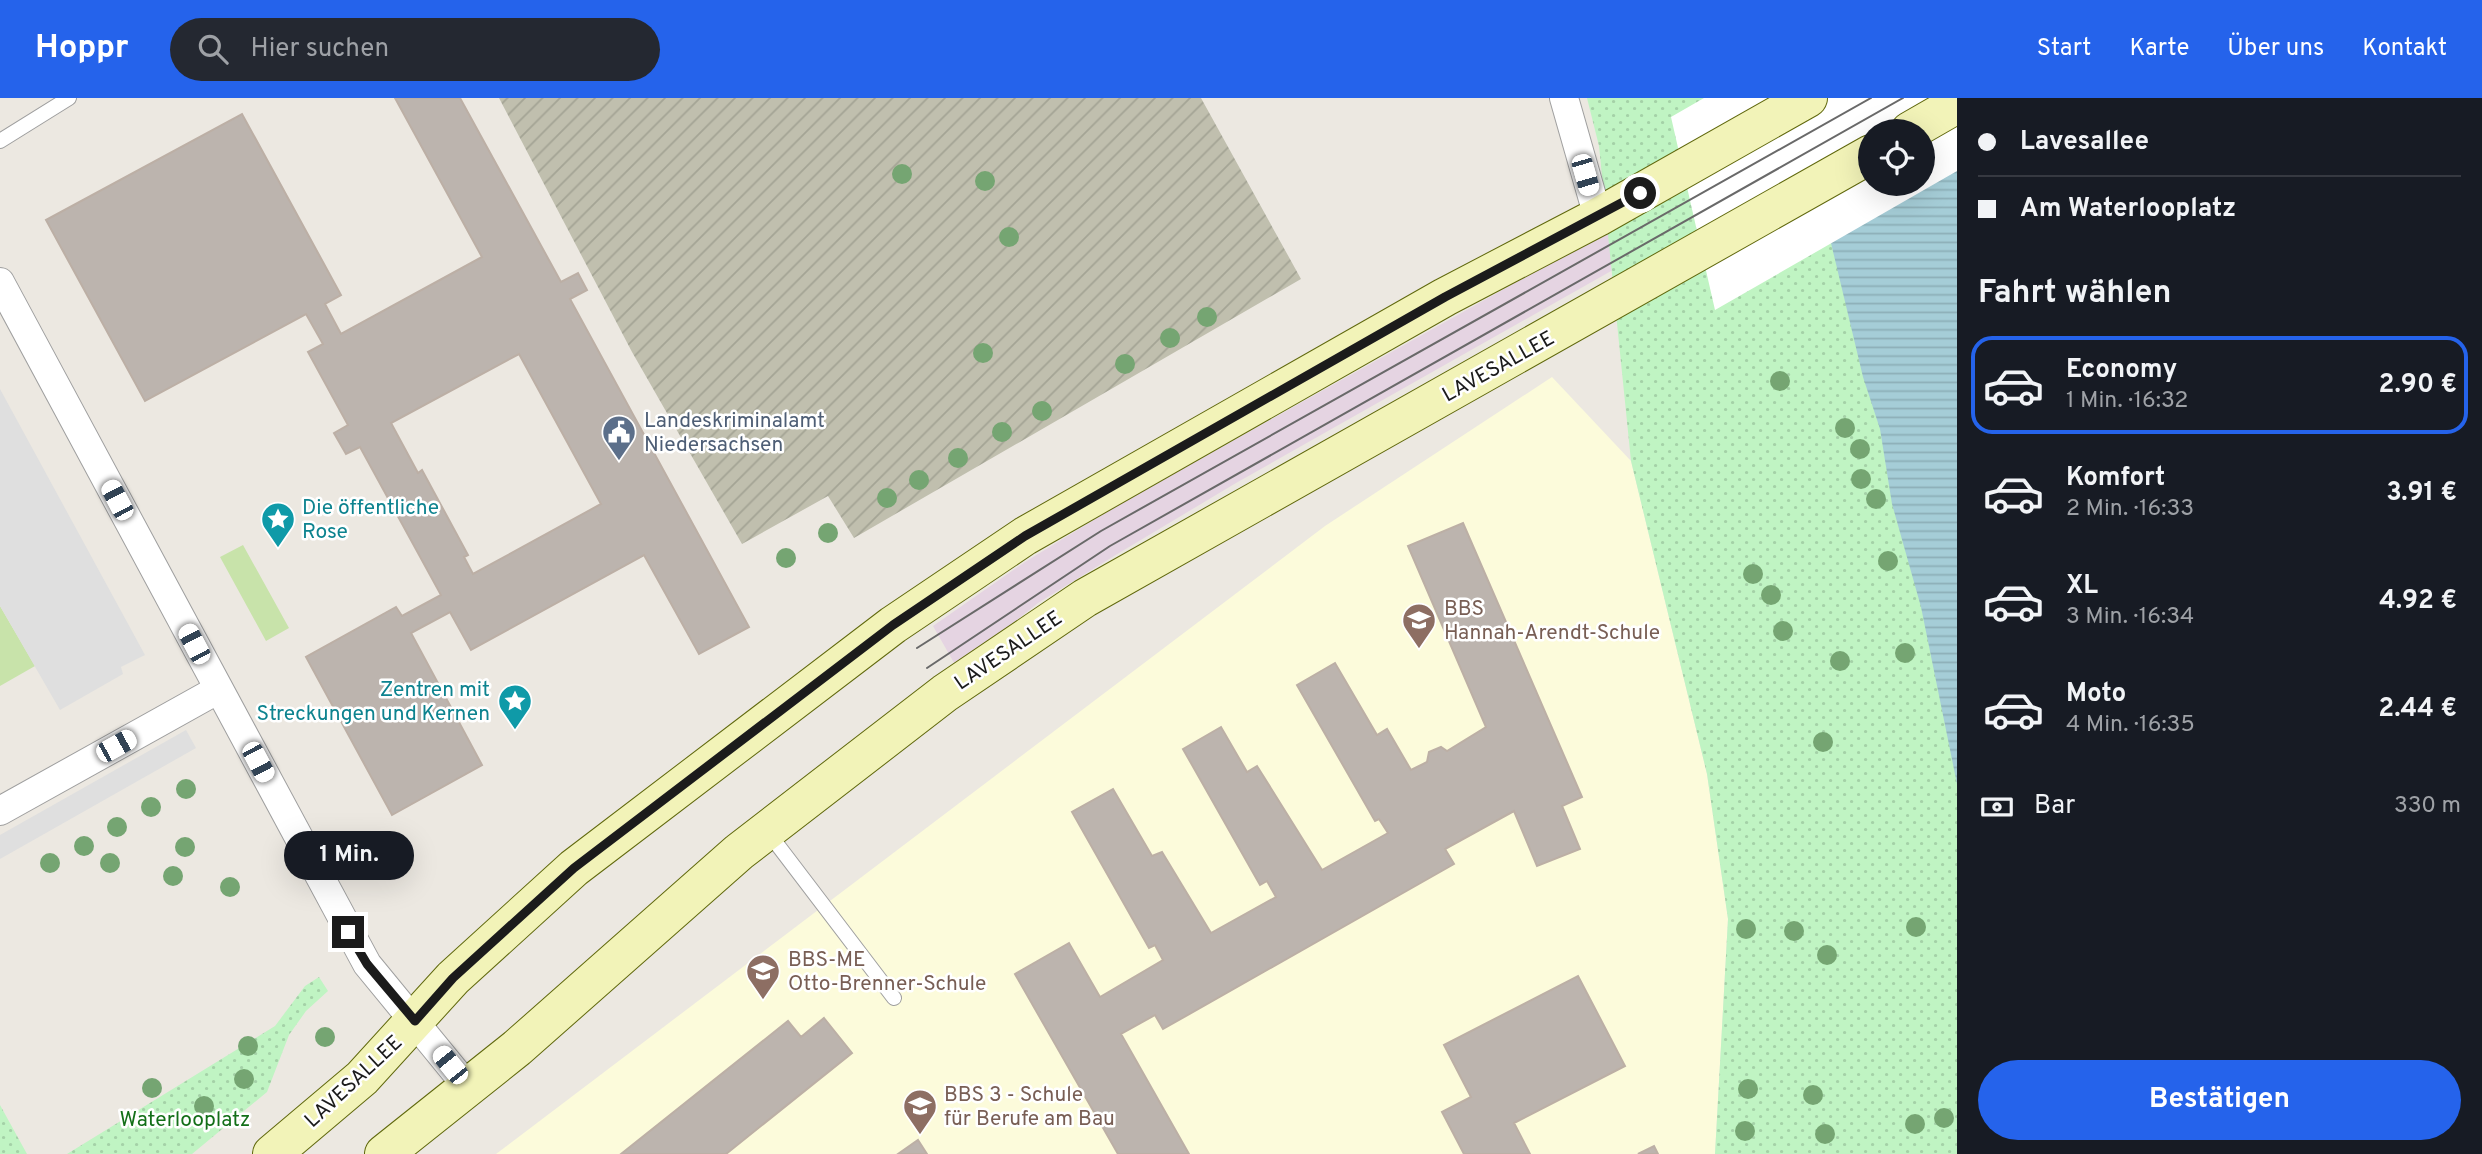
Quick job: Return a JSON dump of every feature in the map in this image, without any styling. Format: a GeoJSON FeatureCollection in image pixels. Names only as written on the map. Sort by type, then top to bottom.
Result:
{"type":"FeatureCollection","features":[{"type":"Feature","properties":{"kind":"main road","name":"LAVESALLEE"},"geometry":{"type":"LineString","coordinates":[[272,1154],[362,1078],[453,978],[574,868],[915,610],[1025,536],[1434,303],[1598,217],[1808,98]]}},
{"type":"Feature","properties":{"kind":"main road"},"geometry":{"type":"LineString","coordinates":[[1931,119],[1957,104]]}},
{"type":"Feature","properties":{"kind":"main road","name":"LAVESALLEE"},"geometry":{"type":"LineString","coordinates":[[384,1154],[517,1048],[766,830],[946,692],[1085,598],[1858,161]]}},
{"type":"Feature","properties":{"kind":"street"},"geometry":{"type":"LineString","coordinates":[[1564,98],[1598,217]]}},
{"type":"Feature","properties":{"kind":"street"},"geometry":{"type":"LineString","coordinates":[[0,282],[367,964],[467,1086]]}},
{"type":"Feature","properties":{"kind":"street"},"geometry":{"type":"LineString","coordinates":[[0,811],[219,689]]}},
{"type":"Feature","properties":{"kind":"lane"},"geometry":{"type":"LineString","coordinates":[[0,141],[69,98]]}},
{"type":"Feature","properties":{"kind":"lane"},"geometry":{"type":"LineString","coordinates":[[766,830],[894,998]]}},
{"type":"Feature","properties":{"kind":"shaded area"},"geometry":{"type":"Polygon","coordinates":[[[499,98],[1201,98],[1301,279],[854,538],[828,496],[742,544],[632,352],[499,98]]]}},
{"type":"Feature","properties":{"kind":"shaded area"},"geometry":{"type":"Polygon","coordinates":[[[1688,186],[1666,240],[1236,483],[1114,556],[1038,603],[957,668],[933,626],[1025,562],[1120,504],[1688,186]]]}},
{"type":"Feature","properties":{"kind":"shaded area"},"geometry":{"type":"Polygon","coordinates":[[[1552,377],[1631,461],[1707,774],[1728,919],[1715,1154],[496,1154],[1325,526],[1552,377]]]}},
{"type":"Feature","properties":{"kind":"shaded area"},"geometry":{"type":"Polygon","coordinates":[[[0,389],[145,655],[121,667],[123,674],[60,710],[0,606],[0,389]]]}},
{"type":"Feature","properties":{"kind":"shaded area"},"geometry":{"type":"Polygon","coordinates":[[[186,730],[196,748],[0,859],[0,835],[186,730]]]}},
{"type":"Feature","properties":{"kind":"green space"},"geometry":{"type":"Polygon","coordinates":[[[1587,98],[1957,98],[1957,1154],[1715,1154],[1728,919],[1707,774],[1631,461],[1599,146],[1587,98]]]}},
{"type":"Feature","properties":{"kind":"green space"},"geometry":{"type":"Polygon","coordinates":[[[243,545],[289,628],[266,641],[220,557],[243,545]]]}},
{"type":"Feature","properties":{"kind":"green space"},"geometry":{"type":"Polygon","coordinates":[[[0,606],[35,666],[0,686],[0,606]]]}},
{"type":"Feature","properties":{"kind":"green space","name":"Waterlooplatz"},"geometry":{"type":"Polygon","coordinates":[[[319,977],[328,991],[306,1011],[289,1035],[267,1092],[192,1154],[67,1154],[275,1026],[305,986],[319,977]]]}},
{"type":"Feature","properties":{"kind":"green space"},"geometry":{"type":"Polygon","coordinates":[[[0,1105],[27,1154],[0,1154],[0,1105]]]}},
{"type":"Feature","properties":{"kind":"water"},"geometry":{"type":"Polygon","coordinates":[[[1957,98],[1957,784],[1921,607],[1892,504],[1880,429],[1863,377],[1831,243],[1818,124],[1957,98]]]}},
{"type":"Feature","properties":{"kind":"pier"},"geometry":{"type":"Polygon","coordinates":[[[1704,98],[1957,98],[1957,171],[1935,184],[1935,119],[1858,119],[1858,196],[1913,196],[1715,310],[1671,117],[1704,98]]]}},
{"type":"Feature","properties":{"kind":"building","name":"Landeskriminalamt Niedersachsen"},"geometry":{"type":"Polygon","coordinates":[[[395,98],[460,98],[561,282],[578,273],[587,290],[570,299],[749,627],[699,654],[644,555],[471,650],[450,612],[411,633],[482,765],[392,815],[306,657],[396,607],[402,616],[441,595],[360,447],[346,454],[334,433],[348,425],[308,352],[323,344],[306,314],[145,401],[46,220],[242,114],[341,295],[325,304],[341,334],[482,257],[395,98]],[[519,354],[391,423],[418,473],[422,470],[468,555],[464,557],[473,574],[601,504],[519,354]]]}},
{"type":"Feature","properties":{"kind":"building"},"geometry":{"type":"Polygon","coordinates":[[[1463,523],[1582,797],[1562,806],[1580,849],[1537,866],[1514,811],[1445,849],[1454,864],[1163,1029],[1155,1015],[1121,1034],[1189,1154],[1118,1154],[1015,974],[1069,943],[1100,997],[1163,960],[1155,945],[1149,948],[1072,812],[1113,789],[1152,856],[1162,852],[1211,933],[1276,897],[1267,881],[1260,885],[1183,749],[1221,727],[1247,772],[1257,766],[1322,870],[1388,833],[1379,819],[1375,821],[1297,685],[1335,663],[1377,735],[1387,729],[1411,770],[1427,762],[1429,752],[1441,747],[1447,751],[1486,727],[1408,546],[1463,523]]]}},
{"type":"Feature","properties":{"kind":"building"},"geometry":{"type":"Polygon","coordinates":[[[1578,976],[1625,1066],[1514,1123],[1530,1154],[1464,1154],[1442,1112],[1471,1097],[1444,1045],[1578,976]]]}},
{"type":"Feature","properties":{"kind":"building"},"geometry":{"type":"Polygon","coordinates":[[[824,1018],[852,1053],[726,1154],[621,1154],[788,1021],[801,1037],[824,1018]]]}},
{"type":"Feature","properties":{"kind":"building"},"geometry":{"type":"Polygon","coordinates":[[[918,1140],[927,1154],[898,1154],[918,1140]]]}},
{"type":"Feature","properties":{"kind":"building"},"geometry":{"type":"Polygon","coordinates":[[[1654,1146],[1658,1154],[1638,1154],[1654,1146]]]}},
{"type":"Feature","properties":{"kind":"tram line"},"geometry":{"type":"LineString","coordinates":[[917,648],[1101,531],[1871,98]]}},
{"type":"Feature","properties":{"kind":"tram line"},"geometry":{"type":"LineString","coordinates":[[927,668],[1110,546],[1903,98]]}},
{"type":"Feature","properties":{"kind":"place","name":"Landeskriminalamt Niedersachsen"},"geometry":{"type":"Point","coordinates":[619,462]}},
{"type":"Feature","properties":{"kind":"place","name":"Die öffentliche Rose"},"geometry":{"type":"Point","coordinates":[278,549]}},
{"type":"Feature","properties":{"kind":"place","name":"BBS Hannah-Arendt-Schule"},"geometry":{"type":"Point","coordinates":[1419,650]}},
{"type":"Feature","properties":{"kind":"place","name":"Zentren mit Streckungen und Kernen"},"geometry":{"type":"Point","coordinates":[515,731]}},
{"type":"Feature","properties":{"kind":"place","name":"BBS-ME Otto-Brenner-Schule"},"geometry":{"type":"Point","coordinates":[763,1001]}},
{"type":"Feature","properties":{"kind":"place","name":"BBS 3 - Schule für Berufe am Bau"},"geometry":{"type":"Point","coordinates":[920,1136]}},
{"type":"Feature","properties":{"kind":"route"},"geometry":{"type":"LineString","coordinates":[[348,932],[367,964],[415,1021],[453,978],[574,868],[893,625],[1025,536],[1445,297],[1640,193]]}}]}
